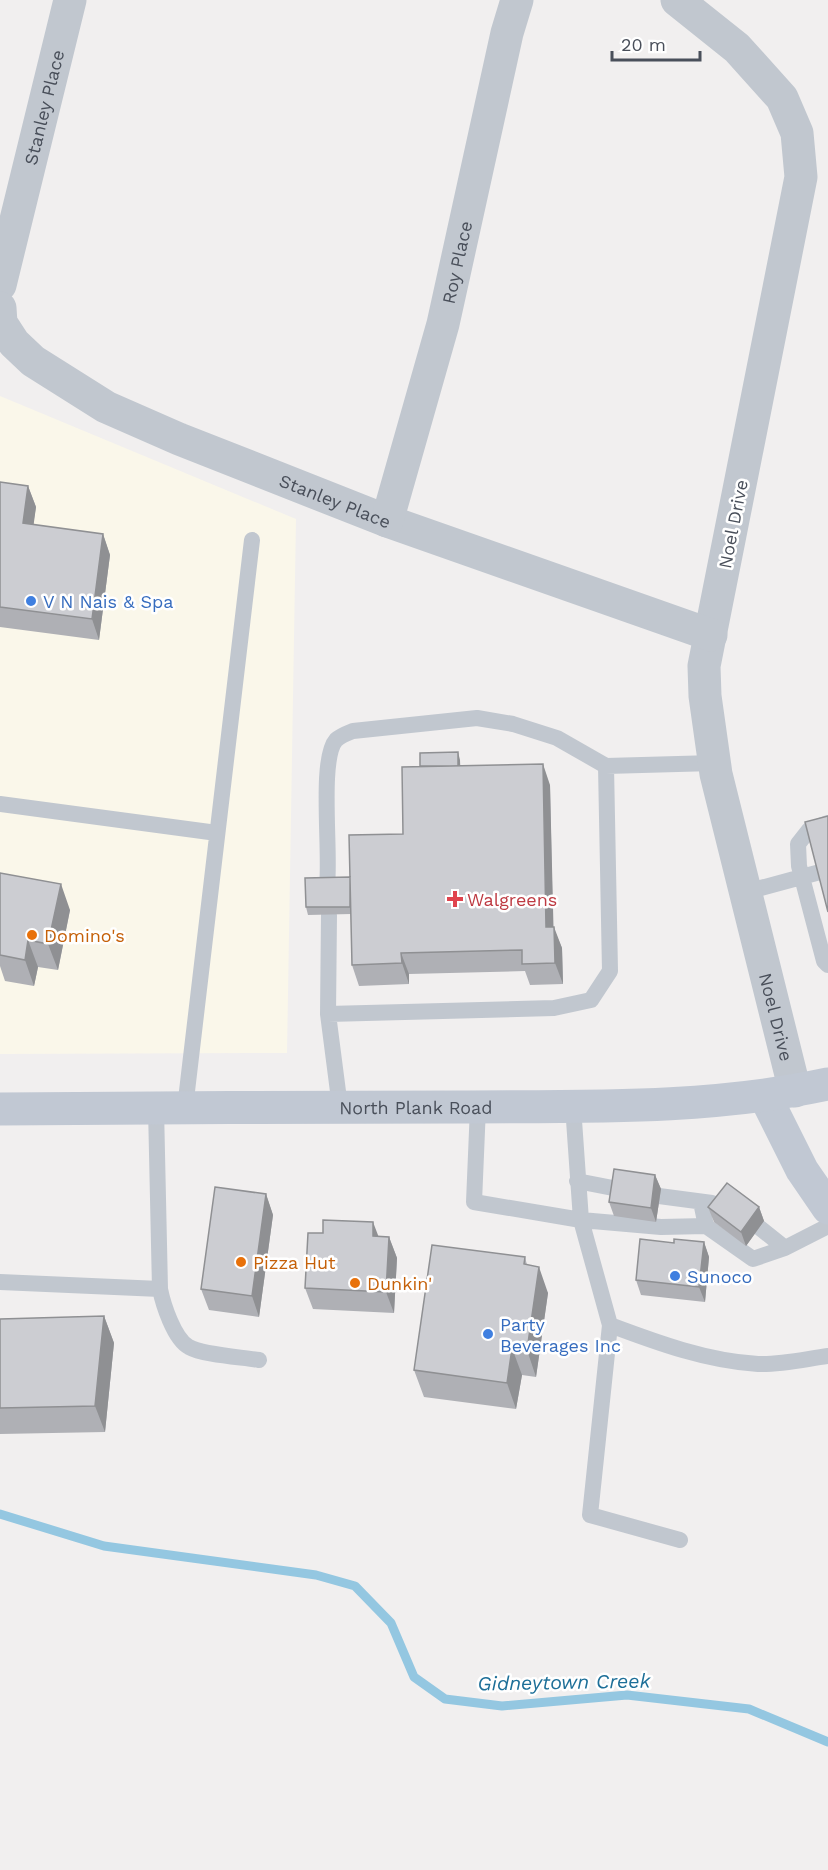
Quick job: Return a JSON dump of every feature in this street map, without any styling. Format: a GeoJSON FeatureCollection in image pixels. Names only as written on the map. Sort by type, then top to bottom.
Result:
{"type":"FeatureCollection","features":[{"type":"Feature","properties":{"kind":"main road","name":"North Plank Road"},"geometry":{"type":"LineString","coordinates":[[0,1109],[478,1107],[710,1102],[828,1084]]}},
{"type":"Feature","properties":{"kind":"main road"},"geometry":{"type":"LineString","coordinates":[[780,1093],[802,1170],[828,1208]]}},
{"type":"Feature","properties":{"kind":"street","name":"Stanley Place"},"geometry":{"type":"LineString","coordinates":[[0,285],[70,0]]}},
{"type":"Feature","properties":{"kind":"street","name":"Roy Place"},"geometry":{"type":"LineString","coordinates":[[387,521],[443,324],[507,33],[517,0]]}},
{"type":"Feature","properties":{"kind":"street","name":"Noel Drive"},"geometry":{"type":"LineString","coordinates":[[677,0],[737,48],[782,98],[797,133],[801,177],[704,666],[705,696],[714,762],[746,892],[780,1093]]}},
{"type":"Feature","properties":{"kind":"street","name":"Stanley Place"},"geometry":{"type":"LineString","coordinates":[[0,308],[1,323],[14,343],[33,361],[106,407],[178,439],[387,521],[711,634]]}},
{"type":"Feature","properties":{"kind":"lane"},"geometry":{"type":"LineString","coordinates":[[252,540],[217,833],[171,1108],[160,1288],[163,1305],[170,1321],[187,1346],[197,1350],[259,1360]]}},
{"type":"Feature","properties":{"kind":"lane"},"geometry":{"type":"LineString","coordinates":[[327,885],[329,866],[328,757],[337,739],[353,731],[477,718],[513,724],[557,738],[606,766],[714,762]]}},
{"type":"Feature","properties":{"kind":"lane"},"geometry":{"type":"LineString","coordinates":[[328,1014],[554,1008],[591,1000],[610,971],[606,766]]}},
{"type":"Feature","properties":{"kind":"lane"},"geometry":{"type":"LineString","coordinates":[[0,804],[217,833]]}},
{"type":"Feature","properties":{"kind":"lane"},"geometry":{"type":"LineString","coordinates":[[828,822],[809,830],[798,844],[802,877],[828,965]]}},
{"type":"Feature","properties":{"kind":"lane"},"geometry":{"type":"LineString","coordinates":[[798,856],[815,852]]}},
{"type":"Feature","properties":{"kind":"lane"},"geometry":{"type":"LineString","coordinates":[[746,892],[820,872]]}},
{"type":"Feature","properties":{"kind":"lane"},"geometry":{"type":"LineString","coordinates":[[329,915],[328,1014],[340,1107]]}},
{"type":"Feature","properties":{"kind":"lane"},"geometry":{"type":"LineString","coordinates":[[573,1106],[580,1220],[610,1325],[590,1515],[680,1540]]}},
{"type":"Feature","properties":{"kind":"lane"},"geometry":{"type":"LineString","coordinates":[[478,1107],[474,1202],[580,1220],[661,1227],[706,1226],[753,1259],[785,1248],[828,1226]]}},
{"type":"Feature","properties":{"kind":"lane"},"geometry":{"type":"LineString","coordinates":[[577,1181],[618,1189]]}},
{"type":"Feature","properties":{"kind":"lane"},"geometry":{"type":"LineString","coordinates":[[659,1196],[727,1204]]}},
{"type":"Feature","properties":{"kind":"lane"},"geometry":{"type":"LineString","coordinates":[[701,1202],[706,1226]]}},
{"type":"Feature","properties":{"kind":"lane"},"geometry":{"type":"LineString","coordinates":[[760,1228],[785,1248]]}},
{"type":"Feature","properties":{"kind":"lane"},"geometry":{"type":"LineString","coordinates":[[0,1282],[160,1288]]}},
{"type":"Feature","properties":{"kind":"lane"},"geometry":{"type":"LineString","coordinates":[[610,1325],[648,1340],[706,1358],[760,1364],[828,1356]]}},
{"type":"Feature","properties":{"kind":"shaded area"},"geometry":{"type":"Polygon","coordinates":[[[0,396],[296,519],[287,1053],[0,1054],[0,396]]]}},
{"type":"Feature","properties":{"kind":"building"},"geometry":{"type":"Polygon","coordinates":[[[0,482],[28,486],[23,523],[103,534],[92,619],[0,607],[0,482]]]}},
{"type":"Feature","properties":{"kind":"building"},"geometry":{"type":"Polygon","coordinates":[[[458,752],[458,766],[420,766],[420,753],[458,752]]]}},
{"type":"Feature","properties":{"kind":"building","name":"Walgreens"},"geometry":{"type":"Polygon","coordinates":[[[543,764],[546,927],[554,927],[555,963],[522,964],[522,950],[401,953],[402,963],[352,965],[349,835],[403,834],[402,767],[543,764]]]}},
{"type":"Feature","properties":{"kind":"building"},"geometry":{"type":"Polygon","coordinates":[[[828,816],[828,912],[805,822],[828,816]]]}},
{"type":"Feature","properties":{"kind":"building"},"geometry":{"type":"Polygon","coordinates":[[[0,873],[61,884],[48,944],[28,940],[25,960],[0,955],[0,873]]]}},
{"type":"Feature","properties":{"kind":"building"},"geometry":{"type":"Polygon","coordinates":[[[350,877],[350,907],[306,907],[305,878],[350,877]]]}},
{"type":"Feature","properties":{"kind":"building"},"geometry":{"type":"Polygon","coordinates":[[[614,1169],[655,1175],[651,1208],[609,1202],[614,1169]]]}},
{"type":"Feature","properties":{"kind":"building"},"geometry":{"type":"Polygon","coordinates":[[[727,1183],[759,1207],[741,1232],[708,1207],[727,1183]]]}},
{"type":"Feature","properties":{"kind":"building","name":"Pizza Hut"},"geometry":{"type":"Polygon","coordinates":[[[215,1187],[266,1194],[252,1296],[201,1289],[215,1187]]]}},
{"type":"Feature","properties":{"kind":"building","name":"Dunkin'"},"geometry":{"type":"Polygon","coordinates":[[[323,1220],[373,1222],[373,1236],[389,1237],[386,1292],[305,1288],[308,1233],[323,1233],[323,1220]]]}},
{"type":"Feature","properties":{"kind":"building"},"geometry":{"type":"Polygon","coordinates":[[[640,1239],[674,1243],[674,1239],[704,1242],[699,1287],[636,1280],[640,1239]]]}},
{"type":"Feature","properties":{"kind":"building","name":"Party Beverages Inc"},"geometry":{"type":"Polygon","coordinates":[[[432,1245],[525,1257],[524,1264],[539,1267],[527,1350],[512,1348],[507,1383],[414,1370],[432,1245]]]}},
{"type":"Feature","properties":{"kind":"building"},"geometry":{"type":"Polygon","coordinates":[[[104,1316],[95,1406],[0,1408],[0,1319],[104,1316]]]}},
{"type":"Feature","properties":{"kind":"waterway","name":"Gidneytown Creek"},"geometry":{"type":"LineString","coordinates":[[0,1514],[104,1546],[316,1575],[355,1586],[391,1623],[414,1677],[445,1699],[502,1706],[627,1695],[749,1709],[828,1742]]}},
{"type":"Feature","properties":{"kind":"place","name":"V N Nais & Spa"},"geometry":{"type":"Point","coordinates":[31,601]}},
{"type":"Feature","properties":{"kind":"place","name":"Walgreens"},"geometry":{"type":"Point","coordinates":[455,899]}},
{"type":"Feature","properties":{"kind":"place","name":"Domino's"},"geometry":{"type":"Point","coordinates":[32,935]}},
{"type":"Feature","properties":{"kind":"place","name":"Pizza Hut"},"geometry":{"type":"Point","coordinates":[241,1262]}},
{"type":"Feature","properties":{"kind":"place","name":"Sunoco"},"geometry":{"type":"Point","coordinates":[675,1276]}},
{"type":"Feature","properties":{"kind":"place","name":"Dunkin'"},"geometry":{"type":"Point","coordinates":[355,1283]}},
{"type":"Feature","properties":{"kind":"place","name":"Party Beverages Inc"},"geometry":{"type":"Point","coordinates":[488,1334]}}]}
